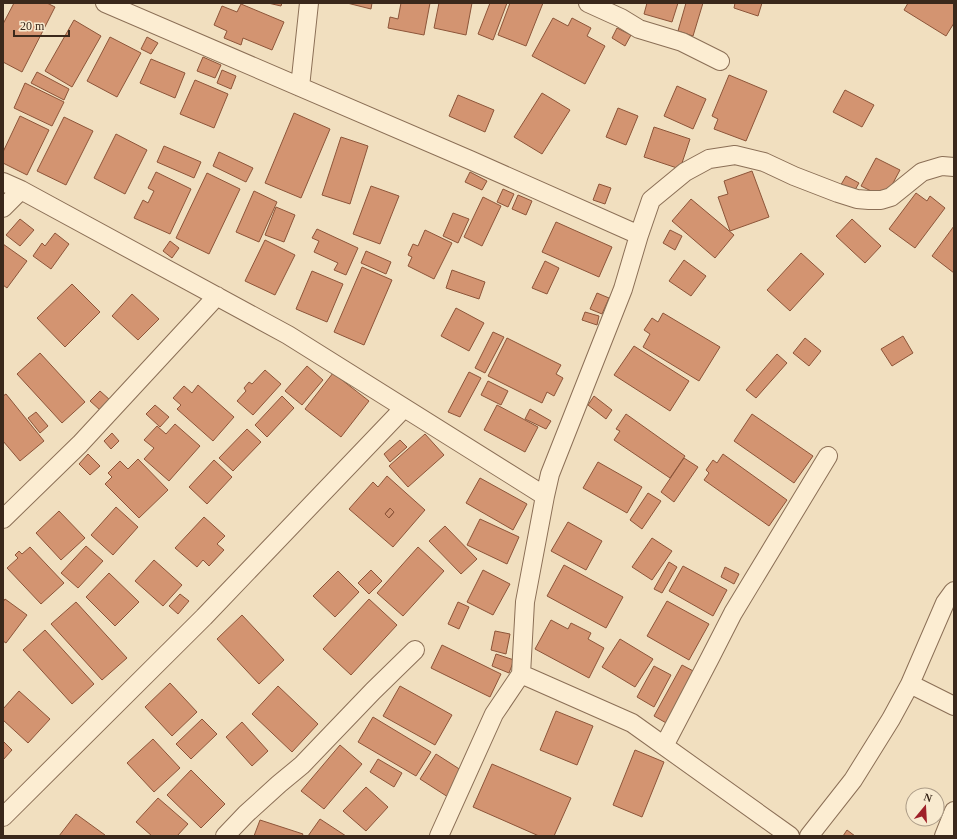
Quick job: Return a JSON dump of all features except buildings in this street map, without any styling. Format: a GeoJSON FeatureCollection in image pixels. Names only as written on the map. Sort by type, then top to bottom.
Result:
{"type":"FeatureCollection","features":[{"type":"Feature","properties":{"kind":"street"},"geometry":{"type":"LineString","coordinates":[[105,3],[470,160],[639,235]]}},
{"type":"Feature","properties":{"kind":"street"},"geometry":{"type":"LineString","coordinates":[[300,87],[309,3]]}},
{"type":"Feature","properties":{"kind":"street"},"geometry":{"type":"LineString","coordinates":[[588,3],[621,18],[639,29],[682,42],[720,61]]}},
{"type":"Feature","properties":{"kind":"street"},"geometry":{"type":"LineString","coordinates":[[439,836],[494,714],[521,674],[525,602],[550,474],[623,289],[651,200],[685,172],[708,159],[735,155],[764,162],[794,176],[838,193],[857,199],[869,200],[881,200],[891,197],[922,172],[942,166],[954,167]]}},
{"type":"Feature","properties":{"kind":"street"},"geometry":{"type":"LineString","coordinates":[[3,182],[21,190],[288,335],[545,496]]}},
{"type":"Feature","properties":{"kind":"street"},"geometry":{"type":"LineString","coordinates":[[3,208],[21,190]]}},
{"type":"Feature","properties":{"kind":"street"},"geometry":{"type":"LineString","coordinates":[[3,519],[80,444],[217,296]]}},
{"type":"Feature","properties":{"kind":"street"},"geometry":{"type":"LineString","coordinates":[[3,817],[204,617],[404,408]]}},
{"type":"Feature","properties":{"kind":"street"},"geometry":{"type":"LineString","coordinates":[[664,746],[732,613],[828,456]]}},
{"type":"Feature","properties":{"kind":"street"},"geometry":{"type":"LineString","coordinates":[[809,836],[854,780],[891,719],[910,684],[945,603],[954,591]]}},
{"type":"Feature","properties":{"kind":"street"},"geometry":{"type":"LineString","coordinates":[[225,836],[246,814],[302,765],[373,691],[415,650]]}},
{"type":"Feature","properties":{"kind":"street"},"geometry":{"type":"LineString","coordinates":[[521,674],[632,723],[790,836]]}},
{"type":"Feature","properties":{"kind":"street"},"geometry":{"type":"LineString","coordinates":[[910,684],[954,706]]}},
{"type":"Feature","properties":{"kind":"street"},"geometry":{"type":"LineString","coordinates":[[944,836],[954,811]]}}]}
